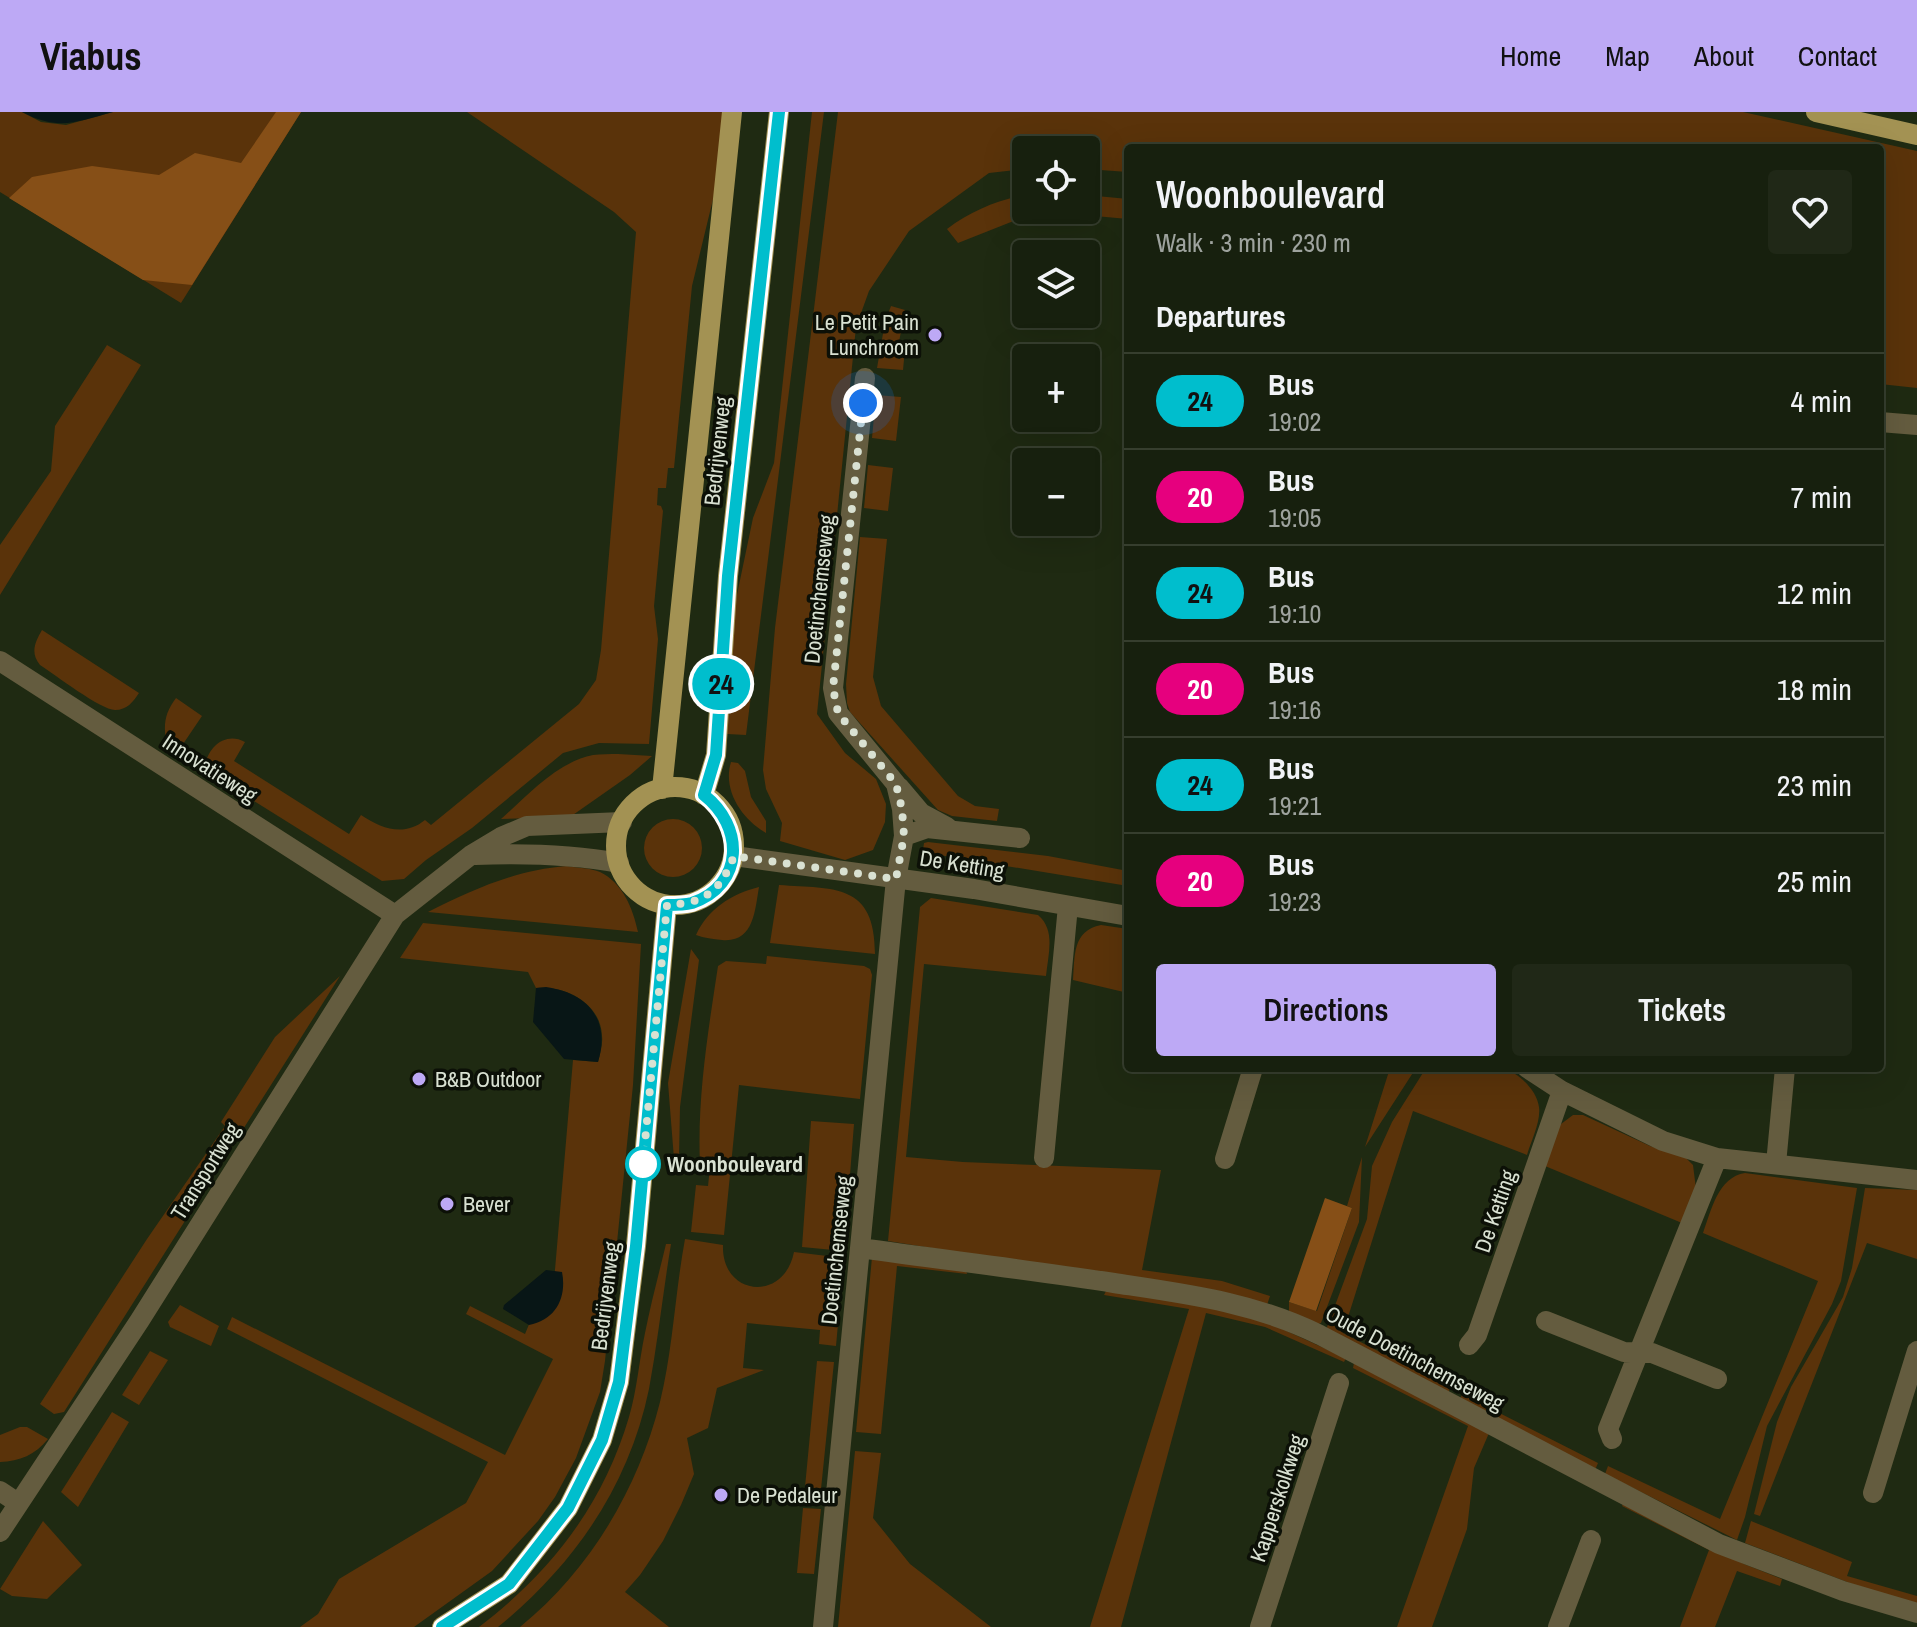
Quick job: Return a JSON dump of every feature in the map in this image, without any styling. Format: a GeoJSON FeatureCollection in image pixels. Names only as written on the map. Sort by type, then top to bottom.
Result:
{"type":"FeatureCollection","features":[{"type":"Feature","properties":{"kind":"main road","name":"Bedrijvenweg"},"geometry":{"type":"LineString","coordinates":[[662,789],[732,112]]}},
{"type":"Feature","properties":{"kind":"main road","name":"Bedrijvenweg"},"geometry":{"type":"LineString","coordinates":[[704,795],[716,755],[729,563],[779,112]]}},
{"type":"Feature","properties":{"kind":"main road"},"geometry":{"type":"LineString","coordinates":[[1816,112],[1917,135]]}},
{"type":"Feature","properties":{"kind":"main road"},"geometry":{"type":"LineString","coordinates":[[662,789],[691,789],[704,795],[719,806],[734,838],[734,856],[725,877],[710,894],[690,904],[667,905],[636,891],[626,878],[616,849],[622,822],[631,807],[645,795],[662,789]]}},
{"type":"Feature","properties":{"kind":"main road","name":"Bedrijvenweg"},"geometry":{"type":"LineString","coordinates":[[442,1627],[509,1584],[568,1508],[602,1440],[619,1382],[634,1261],[667,905]]}},
{"type":"Feature","properties":{"kind":"street","name":"Doetinchemseweg"},"geometry":{"type":"LineString","coordinates":[[865,378],[833,688],[838,713],[921,813],[959,832]]}},
{"type":"Feature","properties":{"kind":"street"},"geometry":{"type":"LineString","coordinates":[[1884,422],[1917,425]]}},
{"type":"Feature","properties":{"kind":"street","name":"Innovatieweg"},"geometry":{"type":"LineString","coordinates":[[0,661],[395,915]]}},
{"type":"Feature","properties":{"kind":"street","name":"Doetinchemseweg"},"geometry":{"type":"LineString","coordinates":[[823,1627],[896,879],[904,836],[896,784]]}},
{"type":"Feature","properties":{"kind":"street","name":"Transportweg"},"geometry":{"type":"LineString","coordinates":[[0,1532],[140,1320],[395,915],[471,855],[527,826],[622,822]]}},
{"type":"Feature","properties":{"kind":"street","name":"Doetinchemseweg"},"geometry":{"type":"LineString","coordinates":[[904,836],[927,828],[1020,838]]}},
{"type":"Feature","properties":{"kind":"street"},"geometry":{"type":"LineString","coordinates":[[471,855],[580,855],[619,863]]}},
{"type":"Feature","properties":{"kind":"street"},"geometry":{"type":"LineString","coordinates":[[734,856],[896,879]]}},
{"type":"Feature","properties":{"kind":"street","name":"De Ketting"},"geometry":{"type":"LineString","coordinates":[[896,879],[1124,915]]}},
{"type":"Feature","properties":{"kind":"street"},"geometry":{"type":"LineString","coordinates":[[1044,1158],[1068,906]]}},
{"type":"Feature","properties":{"kind":"street"},"geometry":{"type":"LineString","coordinates":[[1225,1159],[1252,1072]]}},
{"type":"Feature","properties":{"kind":"street"},"geometry":{"type":"LineString","coordinates":[[1533,1072],[1562,1091],[1663,1141],[1717,1158],[1917,1180]]}},
{"type":"Feature","properties":{"kind":"street"},"geometry":{"type":"LineString","coordinates":[[1776,1164],[1785,1072]]}},
{"type":"Feature","properties":{"kind":"street","name":"De Ketting"},"geometry":{"type":"LineString","coordinates":[[1469,1345],[1477,1335],[1562,1091]]}},
{"type":"Feature","properties":{"kind":"street"},"geometry":{"type":"LineString","coordinates":[[1612,1439],[1608,1429],[1717,1158]]}},
{"type":"Feature","properties":{"kind":"street","name":"Oude Doetinchemseweg"},"geometry":{"type":"LineString","coordinates":[[860,1248],[1078,1278],[1248,1306],[1320,1335],[1719,1544],[1843,1591],[1917,1613]]}},
{"type":"Feature","properties":{"kind":"street"},"geometry":{"type":"LineString","coordinates":[[1546,1321],[1624,1352],[1652,1353],[1717,1379]]}},
{"type":"Feature","properties":{"kind":"street"},"geometry":{"type":"LineString","coordinates":[[1873,1493],[1917,1351]]}},
{"type":"Feature","properties":{"kind":"street","name":"Kapperskolkweg"},"geometry":{"type":"LineString","coordinates":[[1260,1627],[1339,1383]]}},
{"type":"Feature","properties":{"kind":"street"},"geometry":{"type":"LineString","coordinates":[[0,1491],[18,1503]]}},
{"type":"Feature","properties":{"kind":"street"},"geometry":{"type":"LineString","coordinates":[[1558,1627],[1591,1540]]}},
{"type":"Feature","properties":{"kind":"shaded area"},"geometry":{"type":"Polygon","coordinates":[[[0,112],[22,112],[41,122],[66,125],[113,112],[301,112],[181,303],[0,192],[0,112]]]}},
{"type":"Feature","properties":{"kind":"shaded area"},"geometry":{"type":"Polygon","coordinates":[[[22,112],[113,112],[57,123],[22,112]]]}},
{"type":"Feature","properties":{"kind":"shaded area"},"geometry":{"type":"Polygon","coordinates":[[[276,112],[301,112],[192,285],[143,280],[9,198],[32,177],[92,166],[159,175],[195,153],[241,163],[276,112]]]}},
{"type":"Feature","properties":{"kind":"shaded area"},"geometry":{"type":"Polygon","coordinates":[[[467,112],[723,112],[715,191],[692,286],[674,468],[668,468],[666,488],[658,488],[657,505],[663,511],[654,606],[658,639],[649,744],[599,743],[563,753],[404,879],[382,881],[211,774],[205,769],[213,748],[224,740],[245,742],[234,761],[349,834],[361,815],[393,829],[409,828],[425,820],[431,825],[579,704],[596,680],[601,650],[636,232],[614,212],[467,112]]]}},
{"type":"Feature","properties":{"kind":"shaded area"},"geometry":{"type":"Polygon","coordinates":[[[812,112],[824,112],[746,735],[708,733],[753,518],[774,463],[812,112]]]}},
{"type":"Feature","properties":{"kind":"shaded area"},"geometry":{"type":"Polygon","coordinates":[[[838,112],[1743,112],[1917,151],[1917,388],[1884,384],[1884,144],[1124,144],[1124,172],[1100,170],[1100,136],[1012,136],[1012,171],[989,173],[909,231],[869,291],[856,327],[817,714],[845,753],[876,779],[886,804],[885,822],[873,850],[845,860],[780,841],[782,823],[766,789],[763,770],[775,628],[838,112]]]}},
{"type":"Feature","properties":{"kind":"shaded area"},"geometry":{"type":"Polygon","coordinates":[[[1100,196],[1124,199],[1124,219],[1100,216],[1100,196]]]}},
{"type":"Feature","properties":{"kind":"shaded area"},"geometry":{"type":"Polygon","coordinates":[[[1012,198],[1012,222],[958,243],[947,229],[984,208],[1012,198]]]}},
{"type":"Feature","properties":{"kind":"shaded area"},"geometry":{"type":"Polygon","coordinates":[[[891,306],[905,310],[896,358],[900,359],[901,349],[905,349],[903,370],[877,368],[891,306]]]}},
{"type":"Feature","properties":{"kind":"shaded area"},"geometry":{"type":"Polygon","coordinates":[[[107,345],[141,365],[0,595],[0,545],[51,471],[55,426],[107,345]]]}},
{"type":"Feature","properties":{"kind":"shaded area"},"geometry":{"type":"Polygon","coordinates":[[[876,395],[901,397],[896,441],[872,438],[876,395]]]}},
{"type":"Feature","properties":{"kind":"shaded area"},"geometry":{"type":"Polygon","coordinates":[[[868,465],[893,468],[888,511],[864,508],[868,465]]]}},
{"type":"Feature","properties":{"kind":"shaded area"},"geometry":{"type":"Polygon","coordinates":[[[860,537],[887,539],[873,677],[881,706],[958,796],[975,806],[999,809],[997,821],[952,816],[938,810],[850,712],[846,684],[860,537]]]}},
{"type":"Feature","properties":{"kind":"shaded area"},"geometry":{"type":"Polygon","coordinates":[[[42,630],[139,693],[126,707],[115,710],[78,691],[37,661],[35,648],[42,630]]]}},
{"type":"Feature","properties":{"kind":"shaded area"},"geometry":{"type":"Polygon","coordinates":[[[176,698],[202,716],[179,750],[167,746],[165,732],[167,715],[176,698]]]}},
{"type":"Feature","properties":{"kind":"shaded area"},"geometry":{"type":"Polygon","coordinates":[[[593,755],[652,756],[570,817],[501,819],[543,781],[567,765],[593,755]]]}},
{"type":"Feature","properties":{"kind":"shaded area"},"geometry":{"type":"Polygon","coordinates":[[[731,762],[738,763],[745,771],[751,797],[766,821],[766,833],[736,804],[729,784],[731,762]]]}},
{"type":"Feature","properties":{"kind":"shaded area"},"geometry":{"type":"Polygon","coordinates":[[[673,819],[693,828],[702,848],[693,868],[673,877],[653,868],[644,848],[653,828],[673,819]]]}},
{"type":"Feature","properties":{"kind":"shaded area"},"geometry":{"type":"Polygon","coordinates":[[[924,843],[1048,856],[1124,870],[1124,885],[933,854],[923,850],[924,843]]]}},
{"type":"Feature","properties":{"kind":"shaded area"},"geometry":{"type":"Polygon","coordinates":[[[567,866],[596,871],[615,883],[630,906],[638,932],[428,912],[496,882],[567,866]]]}},
{"type":"Feature","properties":{"kind":"shaded area"},"geometry":{"type":"Polygon","coordinates":[[[779,885],[818,887],[848,894],[868,914],[875,954],[770,943],[779,885]]]}},
{"type":"Feature","properties":{"kind":"shaded area"},"geometry":{"type":"Polygon","coordinates":[[[759,887],[751,923],[741,936],[722,940],[696,935],[714,910],[739,894],[759,887]]]}},
{"type":"Feature","properties":{"kind":"shaded area"},"geometry":{"type":"Polygon","coordinates":[[[931,898],[1038,915],[1047,928],[1049,951],[1046,976],[924,964],[906,1157],[1161,1170],[1142,1270],[1222,1281],[1270,1296],[1267,1305],[1126,1276],[888,1241],[920,907],[931,898]]]}},
{"type":"Feature","properties":{"kind":"shaded area"},"geometry":{"type":"Polygon","coordinates":[[[423,923],[641,944],[633,1085],[600,1392],[576,1458],[555,1497],[538,1521],[492,1571],[414,1627],[300,1627],[318,1614],[339,1579],[466,1503],[488,1462],[227,1329],[232,1317],[505,1455],[553,1359],[466,1314],[470,1306],[525,1334],[530,1322],[553,1293],[573,1060],[598,1062],[602,1042],[600,1024],[580,998],[558,990],[536,988],[528,972],[400,958],[423,923]]]}},
{"type":"Feature","properties":{"kind":"shaded area"},"geometry":{"type":"Polygon","coordinates":[[[1101,925],[1124,928],[1124,992],[1073,980],[1077,946],[1092,928],[1101,925]]]}},
{"type":"Feature","properties":{"kind":"shaded area"},"geometry":{"type":"Polygon","coordinates":[[[691,949],[699,960],[680,1107],[679,1159],[674,1159],[668,1083],[691,949]]]}},
{"type":"Feature","properties":{"kind":"shaded area"},"geometry":{"type":"Polygon","coordinates":[[[767,956],[870,969],[872,975],[860,1099],[739,1085],[724,1235],[691,1232],[696,1185],[708,1186],[710,1167],[700,1165],[700,1115],[718,966],[726,961],[766,964],[767,956]]]}},
{"type":"Feature","properties":{"kind":"shaded area"},"geometry":{"type":"Polygon","coordinates":[[[340,976],[64,1412],[54,1414],[40,1404],[225,1126],[221,1122],[275,1037],[340,976]]]}},
{"type":"Feature","properties":{"kind":"shaded area"},"geometry":{"type":"Polygon","coordinates":[[[546,987],[574,995],[593,1011],[601,1033],[598,1062],[564,1059],[533,1022],[536,988],[546,987]]]}},
{"type":"Feature","properties":{"kind":"shaded area"},"geometry":{"type":"Polygon","coordinates":[[[1389,1072],[1413,1072],[1365,1147],[1389,1072]]]}},
{"type":"Feature","properties":{"kind":"shaded area"},"geometry":{"type":"Polygon","coordinates":[[[1423,1072],[1512,1072],[1535,1094],[1539,1107],[1537,1125],[1527,1155],[1413,1111],[1343,1333],[1450,1388],[1448,1394],[1326,1330],[1367,1219],[1372,1166],[1392,1122],[1423,1072]]]}},
{"type":"Feature","properties":{"kind":"shaded area"},"geometry":{"type":"Polygon","coordinates":[[[1573,1115],[1583,1115],[1650,1146],[1686,1158],[1693,1165],[1696,1189],[1682,1223],[1545,1166],[1557,1127],[1573,1115]]]}},
{"type":"Feature","properties":{"kind":"shaded area"},"geometry":{"type":"Polygon","coordinates":[[[811,1121],[854,1124],[844,1251],[802,1247],[811,1121]]]}},
{"type":"Feature","properties":{"kind":"shaded area"},"geometry":{"type":"Polygon","coordinates":[[[1362,1157],[1359,1222],[1321,1323],[1314,1326],[1289,1313],[1289,1302],[1317,1311],[1352,1208],[1347,1206],[1362,1157]]]}},
{"type":"Feature","properties":{"kind":"shaded area"},"geometry":{"type":"Polygon","coordinates":[[[1745,1173],[1857,1188],[1841,1281],[1832,1304],[1767,1426],[1737,1540],[1605,1474],[1608,1466],[1720,1519],[1818,1281],[1703,1233],[1722,1188],[1728,1181],[1745,1173]]]}},
{"type":"Feature","properties":{"kind":"shaded area"},"geometry":{"type":"Polygon","coordinates":[[[1865,1188],[1917,1190],[1917,1259],[1867,1243],[1760,1516],[1754,1514],[1777,1422],[1791,1387],[1843,1297],[1852,1268],[1865,1188]]]}},
{"type":"Feature","properties":{"kind":"shaded area"},"geometry":{"type":"Polygon","coordinates":[[[1325,1198],[1352,1208],[1316,1311],[1289,1302],[1325,1198]]]}},
{"type":"Feature","properties":{"kind":"shaded area"},"geometry":{"type":"Polygon","coordinates":[[[685,1239],[723,1245],[725,1262],[732,1275],[754,1287],[767,1286],[778,1280],[788,1268],[794,1252],[844,1258],[836,1346],[819,1344],[820,1330],[747,1323],[743,1368],[764,1370],[717,1388],[708,1428],[687,1438],[694,1474],[681,1505],[663,1541],[625,1592],[669,1627],[520,1627],[545,1605],[589,1554],[608,1526],[639,1466],[660,1402],[685,1239]]]}},
{"type":"Feature","properties":{"kind":"shaded area"},"geometry":{"type":"Polygon","coordinates":[[[666,1244],[671,1244],[649,1389],[640,1425],[612,1491],[574,1550],[551,1577],[498,1627],[479,1627],[551,1560],[589,1508],[605,1479],[632,1407],[647,1322],[666,1244]]]}},
{"type":"Feature","properties":{"kind":"shaded area"},"geometry":{"type":"Polygon","coordinates":[[[872,1257],[965,1267],[967,1274],[897,1266],[881,1434],[856,1432],[872,1257]]]}},
{"type":"Feature","properties":{"kind":"shaded area"},"geometry":{"type":"Polygon","coordinates":[[[546,1270],[562,1272],[563,1290],[553,1313],[529,1325],[503,1309],[504,1305],[546,1270]]]}},
{"type":"Feature","properties":{"kind":"shaded area"},"geometry":{"type":"Polygon","coordinates":[[[1107,1289],[1249,1314],[1346,1358],[1344,1362],[1265,1327],[1206,1313],[1121,1627],[1090,1627],[1189,1309],[1104,1295],[1107,1289]]]}},
{"type":"Feature","properties":{"kind":"shaded area"},"geometry":{"type":"Polygon","coordinates":[[[180,1305],[219,1326],[211,1346],[170,1327],[168,1322],[180,1305]]]}},
{"type":"Feature","properties":{"kind":"shaded area"},"geometry":{"type":"Polygon","coordinates":[[[150,1351],[168,1360],[139,1405],[122,1395],[150,1351]]]}},
{"type":"Feature","properties":{"kind":"shaded area"},"geometry":{"type":"Polygon","coordinates":[[[817,1361],[834,1362],[821,1489],[805,1487],[817,1361]]]}},
{"type":"Feature","properties":{"kind":"shaded area"},"geometry":{"type":"Polygon","coordinates":[[[1354,1363],[1489,1433],[1474,1468],[1467,1529],[1432,1627],[1397,1627],[1468,1426],[1353,1368],[1354,1363]]]}},
{"type":"Feature","properties":{"kind":"shaded area"},"geometry":{"type":"Polygon","coordinates":[[[1462,1394],[1598,1463],[1595,1470],[1460,1400],[1462,1394]]]}},
{"type":"Feature","properties":{"kind":"shaded area"},"geometry":{"type":"Polygon","coordinates":[[[112,1412],[129,1422],[78,1507],[61,1492],[112,1412]]]}},
{"type":"Feature","properties":{"kind":"shaded area"},"geometry":{"type":"Polygon","coordinates":[[[27,1427],[48,1439],[27,1456],[0,1462],[0,1435],[27,1427]]]}},
{"type":"Feature","properties":{"kind":"shaded area"},"geometry":{"type":"Polygon","coordinates":[[[855,1451],[881,1453],[873,1518],[910,1564],[991,1627],[838,1627],[855,1451]]]}},
{"type":"Feature","properties":{"kind":"shaded area"},"geometry":{"type":"Polygon","coordinates":[[[1624,1502],[1744,1564],[1782,1579],[1780,1586],[1737,1571],[1715,1627],[1680,1627],[1709,1550],[1622,1506],[1624,1502]]]}},
{"type":"Feature","properties":{"kind":"shaded area"},"geometry":{"type":"Polygon","coordinates":[[[803,1508],[821,1509],[814,1574],[797,1573],[803,1508]]]}},
{"type":"Feature","properties":{"kind":"shaded area"},"geometry":{"type":"Polygon","coordinates":[[[43,1521],[82,1565],[47,1599],[12,1596],[0,1589],[43,1521]]]}},
{"type":"Feature","properties":{"kind":"shaded area"},"geometry":{"type":"Polygon","coordinates":[[[1751,1521],[1852,1562],[1847,1576],[1917,1596],[1917,1605],[1745,1543],[1751,1521]]]}},
{"type":"Feature","properties":{"kind":"bus line","name":"24"},"geometry":{"type":"LineString","coordinates":[[442,1627],[509,1584],[568,1508],[602,1440],[619,1382],[636,1246],[667,905],[690,904],[710,894],[725,877],[734,856],[734,838],[728,821],[719,806],[704,795],[716,755],[728,576],[779,112]]}},
{"type":"Feature","properties":{"kind":"place","name":"Le Petit Pain Lunchroom"},"geometry":{"type":"Point","coordinates":[935,335]}},
{"type":"Feature","properties":{"kind":"place","name":"B&B Outdoor"},"geometry":{"type":"Point","coordinates":[419,1079]}},
{"type":"Feature","properties":{"kind":"place","name":"Woonboulevard"},"geometry":{"type":"Point","coordinates":[643,1164]}},
{"type":"Feature","properties":{"kind":"place","name":"Bever"},"geometry":{"type":"Point","coordinates":[447,1204]}},
{"type":"Feature","properties":{"kind":"place","name":"De Pedaleur"},"geometry":{"type":"Point","coordinates":[721,1495]}},
{"type":"Feature","properties":{"kind":"route"},"geometry":{"type":"LineString","coordinates":[[643,1164],[667,905],[690,904],[710,894],[725,877],[734,856],[896,879],[904,836],[896,784],[838,713],[833,688],[863,403]]}}]}
